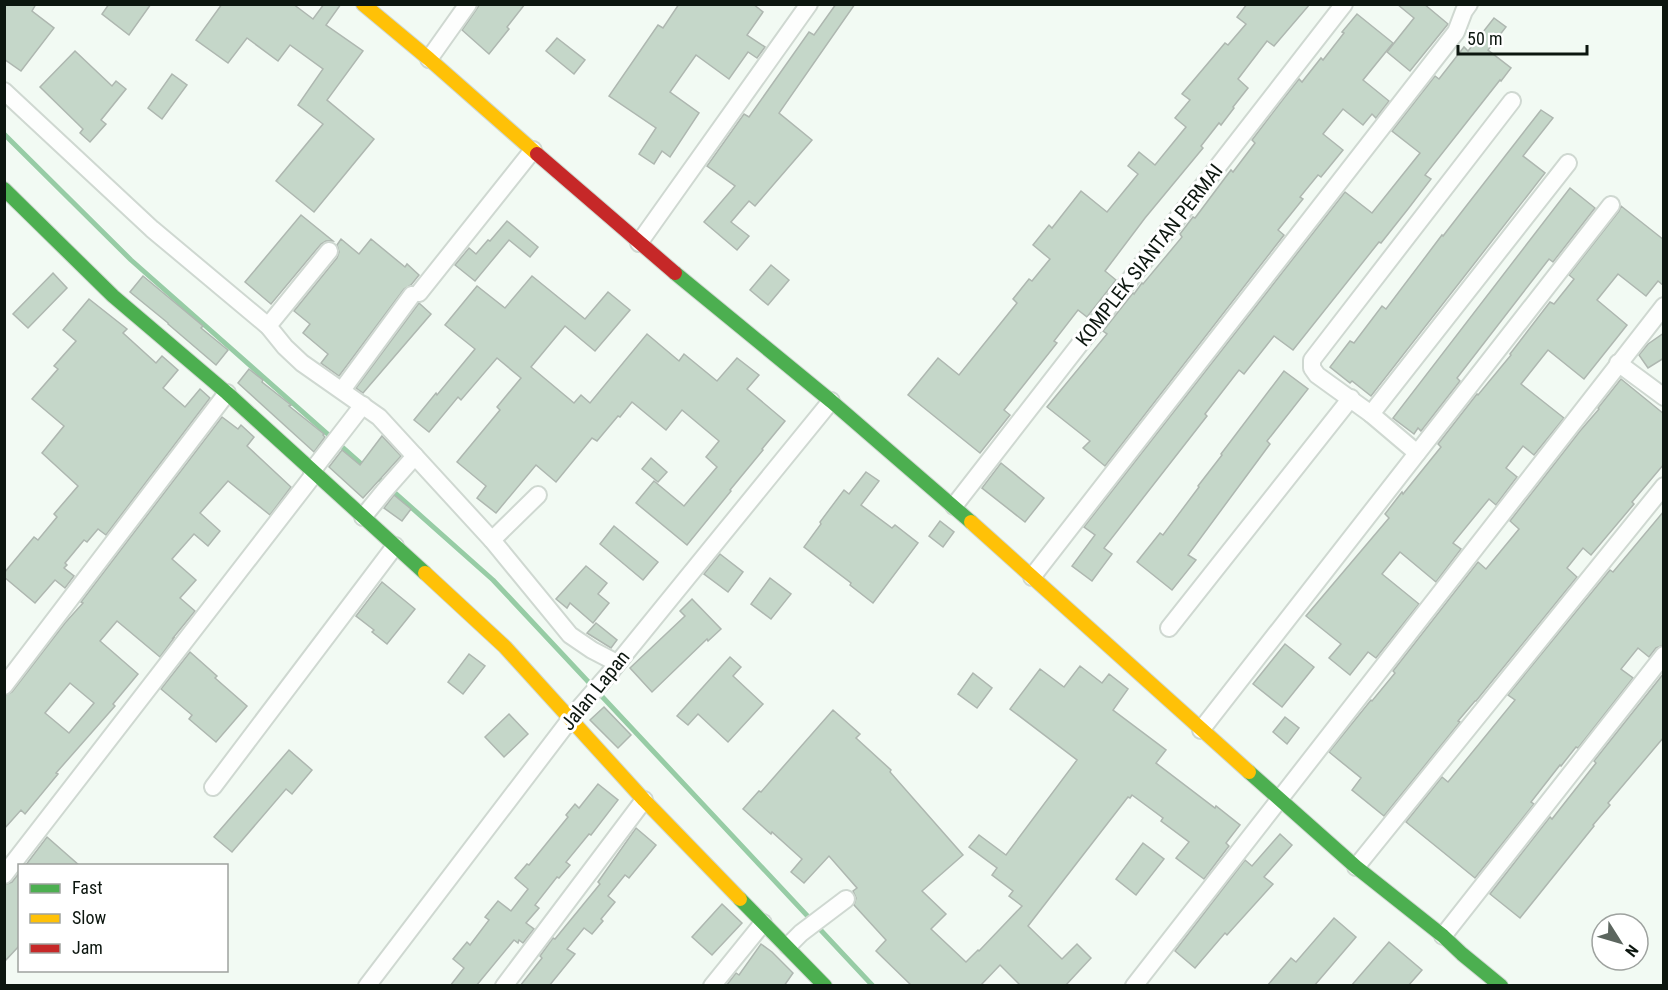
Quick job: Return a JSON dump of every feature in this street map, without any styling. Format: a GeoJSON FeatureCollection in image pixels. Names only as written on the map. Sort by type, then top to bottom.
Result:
{"type":"FeatureCollection","features":[{"type":"Feature","properties":{"kind":"street"},"geometry":{"type":"LineString","coordinates":[[363,4],[429,58],[639,243],[954,506],[1356,867],[1443,936],[1501,986]]}},
{"type":"Feature","properties":{"kind":"street"},"geometry":{"type":"LineString","coordinates":[[429,58],[468,4]]}},
{"type":"Feature","properties":{"kind":"street"},"geometry":{"type":"LineString","coordinates":[[639,243],[809,4]]}},
{"type":"Feature","properties":{"kind":"street","name":"KOMPLEK SIANTAN PERMAI"},"geometry":{"type":"LineString","coordinates":[[954,506],[1344,4]]}},
{"type":"Feature","properties":{"kind":"street"},"geometry":{"type":"LineString","coordinates":[[1032,577],[1456,32],[1463,7]]}},
{"type":"Feature","properties":{"kind":"street"},"geometry":{"type":"LineString","coordinates":[[4,90],[152,229],[268,326],[302,363],[342,390],[359,410],[379,417],[411,460],[492,540],[570,635],[592,650],[612,669]]}},
{"type":"Feature","properties":{"kind":"street"},"geometry":{"type":"LineString","coordinates":[[1417,453],[1351,398],[1317,375],[1312,368],[1312,360],[1512,100]]}},
{"type":"Feature","properties":{"kind":"street"},"geometry":{"type":"LineString","coordinates":[[342,390],[415,294],[533,150]]}},
{"type":"Feature","properties":{"kind":"street"},"geometry":{"type":"LineString","coordinates":[[1371,414],[1568,163]]}},
{"type":"Feature","properties":{"kind":"street"},"geometry":{"type":"LineString","coordinates":[[4,189],[113,296],[227,393],[505,647],[572,716],[644,800],[825,986]]}},
{"type":"Feature","properties":{"kind":"street"},"geometry":{"type":"LineString","coordinates":[[1201,730],[1611,206]]}},
{"type":"Feature","properties":{"kind":"street"},"geometry":{"type":"LineString","coordinates":[[268,326],[329,251]]}},
{"type":"Feature","properties":{"kind":"street"},"geometry":{"type":"LineString","coordinates":[[1134,986],[1664,306]]}},
{"type":"Feature","properties":{"kind":"street"},"geometry":{"type":"LineString","coordinates":[[1618,363],[1664,397]]}},
{"type":"Feature","properties":{"kind":"street"},"geometry":{"type":"LineString","coordinates":[[4,686],[227,393]]}},
{"type":"Feature","properties":{"kind":"street"},"geometry":{"type":"LineString","coordinates":[[1169,628],[1351,398]]}},
{"type":"Feature","properties":{"kind":"street","name":"Jalan Lapan"},"geometry":{"type":"LineString","coordinates":[[367,986],[572,716],[831,401]]}},
{"type":"Feature","properties":{"kind":"street"},"geometry":{"type":"LineString","coordinates":[[4,875],[314,472],[359,410]]}},
{"type":"Feature","properties":{"kind":"street"},"geometry":{"type":"LineString","coordinates":[[363,517],[411,460]]}},
{"type":"Feature","properties":{"kind":"street"},"geometry":{"type":"LineString","coordinates":[[1356,867],[1664,486]]}},
{"type":"Feature","properties":{"kind":"street"},"geometry":{"type":"LineString","coordinates":[[492,540],[538,495]]}},
{"type":"Feature","properties":{"kind":"street"},"geometry":{"type":"LineString","coordinates":[[213,787],[395,546]]}},
{"type":"Feature","properties":{"kind":"street"},"geometry":{"type":"LineString","coordinates":[[1443,936],[1664,655]]}},
{"type":"Feature","properties":{"kind":"street"},"geometry":{"type":"LineString","coordinates":[[504,986],[644,800]]}},
{"type":"Feature","properties":{"kind":"street"},"geometry":{"type":"LineString","coordinates":[[788,946],[846,898]]}},
{"type":"Feature","properties":{"kind":"street"},"geometry":{"type":"LineString","coordinates":[[712,986],[763,923]]}},
{"type":"Feature","properties":{"kind":"building"},"geometry":{"type":"Polygon","coordinates":[[[4,4],[36,4],[32,11],[54,28],[21,71],[4,59],[4,4]]]}},
{"type":"Feature","properties":{"kind":"building"},"geometry":{"type":"Polygon","coordinates":[[[109,4],[151,4],[129,35],[102,14],[109,4]]]}},
{"type":"Feature","properties":{"kind":"building"},"geometry":{"type":"Polygon","coordinates":[[[222,4],[293,4],[313,19],[324,4],[341,4],[326,25],[363,51],[327,100],[374,139],[314,212],[276,181],[323,124],[298,105],[323,69],[290,45],[278,61],[247,38],[228,63],[196,40],[222,4]]]}},
{"type":"Feature","properties":{"kind":"building"},"geometry":{"type":"Polygon","coordinates":[[[480,4],[525,4],[489,54],[462,30],[480,4]]]}},
{"type":"Feature","properties":{"kind":"building"},"geometry":{"type":"Polygon","coordinates":[[[679,4],[753,4],[763,12],[747,35],[765,47],[757,58],[748,52],[729,79],[696,55],[670,92],[699,113],[670,157],[662,151],[654,164],[639,154],[656,128],[609,96],[658,25],[663,28],[679,4]]]}},
{"type":"Feature","properties":{"kind":"building"},"geometry":{"type":"Polygon","coordinates":[[[836,4],[855,4],[779,113],[812,140],[755,206],[749,201],[731,222],[749,236],[737,250],[704,222],[735,186],[707,166],[744,114],[749,117],[809,32],[814,35],[836,4]]]}},
{"type":"Feature","properties":{"kind":"building"},"geometry":{"type":"Polygon","coordinates":[[[1247,4],[1310,4],[1274,46],[1267,41],[1238,79],[1248,88],[1105,271],[1116,280],[1087,317],[1078,310],[1054,341],[1057,343],[1004,410],[1010,415],[980,453],[908,395],[938,358],[959,375],[1017,303],[1013,299],[1029,279],[1032,281],[1050,259],[1033,245],[1049,225],[1052,228],[1081,191],[1107,212],[1138,174],[1128,166],[1139,152],[1155,165],[1186,127],[1175,118],[1190,100],[1182,94],[1225,43],[1228,45],[1246,24],[1237,17],[1247,4]]]}},
{"type":"Feature","properties":{"kind":"building"},"geometry":{"type":"Polygon","coordinates":[[[1397,4],[1424,4],[1448,24],[1410,71],[1387,52],[1414,18],[1397,4]]]}},
{"type":"Feature","properties":{"kind":"building"},"geometry":{"type":"Polygon","coordinates":[[[1357,14],[1393,43],[1363,80],[1389,101],[1376,118],[1372,114],[1363,125],[1343,109],[1323,134],[1343,150],[1321,177],[1318,175],[1300,197],[1303,199],[1278,230],[1284,235],[1105,466],[1083,448],[1090,441],[1047,407],[1107,334],[1103,331],[1133,293],[1182,237],[1180,234],[1193,217],[1195,218],[1231,170],[1233,172],[1255,143],[1252,140],[1284,98],[1299,79],[1302,82],[1321,58],[1323,60],[1357,14]]]}},
{"type":"Feature","properties":{"kind":"building"},"geometry":{"type":"Polygon","coordinates":[[[1494,18],[1506,27],[1488,50],[1511,68],[1425,175],[1431,179],[1408,209],[1293,350],[1274,336],[1244,374],[1239,370],[1205,414],[1207,416],[1104,548],[1112,554],[1092,581],[1072,566],[1095,535],[1084,527],[1345,192],[1372,213],[1420,153],[1392,131],[1435,76],[1439,79],[1464,47],[1468,51],[1494,18]]]}},
{"type":"Feature","properties":{"kind":"building"},"geometry":{"type":"Polygon","coordinates":[[[557,38],[585,60],[574,74],[546,51],[557,38]]]}},
{"type":"Feature","properties":{"kind":"building"},"geometry":{"type":"Polygon","coordinates":[[[75,51],[112,86],[116,81],[126,89],[101,120],[106,124],[90,142],[80,133],[83,129],[40,87],[75,51]]]}},
{"type":"Feature","properties":{"kind":"building"},"geometry":{"type":"Polygon","coordinates":[[[172,74],[187,85],[162,119],[148,108],[172,74]]]}},
{"type":"Feature","properties":{"kind":"building"},"geometry":{"type":"Polygon","coordinates":[[[1541,110],[1553,118],[1523,156],[1545,173],[1371,396],[1352,381],[1350,383],[1330,367],[1350,341],[1354,343],[1382,306],[1386,309],[1541,110]]]}},
{"type":"Feature","properties":{"kind":"building"},"geometry":{"type":"Polygon","coordinates":[[[1570,188],[1595,208],[1553,262],[1549,259],[1457,378],[1460,381],[1421,431],[1418,428],[1414,434],[1393,418],[1570,188]]]}},
{"type":"Feature","properties":{"kind":"building"},"geometry":{"type":"Polygon","coordinates":[[[1621,206],[1664,240],[1664,286],[1658,281],[1646,296],[1618,274],[1597,300],[1627,325],[1584,379],[1548,350],[1521,384],[1564,418],[1534,455],[1523,446],[1506,468],[1517,477],[1496,505],[1489,499],[1453,543],[1461,549],[1436,582],[1400,552],[1382,574],[1419,604],[1376,658],[1368,652],[1350,675],[1329,658],[1341,644],[1306,616],[1389,518],[1385,514],[1441,447],[1438,444],[1511,355],[1550,302],[1554,304],[1574,279],[1569,275],[1621,206]]]}},
{"type":"Feature","properties":{"kind":"building"},"geometry":{"type":"Polygon","coordinates":[[[301,215],[333,241],[321,244],[271,304],[245,282],[301,215]]]}},
{"type":"Feature","properties":{"kind":"building"},"geometry":{"type":"Polygon","coordinates":[[[507,221],[538,247],[530,257],[509,240],[475,281],[455,265],[469,248],[476,254],[507,221]]]}},
{"type":"Feature","properties":{"kind":"building"},"geometry":{"type":"Polygon","coordinates":[[[341,239],[359,254],[371,239],[405,267],[407,264],[419,275],[411,285],[404,289],[339,376],[321,363],[328,354],[303,333],[310,324],[294,311],[337,258],[339,252],[337,245],[341,239]]]}},
{"type":"Feature","properties":{"kind":"building"},"geometry":{"type":"Polygon","coordinates":[[[771,265],[789,280],[768,305],[750,290],[771,265]]]}},
{"type":"Feature","properties":{"kind":"building"},"geometry":{"type":"Polygon","coordinates":[[[53,273],[67,288],[28,328],[13,314],[53,273]]]}},
{"type":"Feature","properties":{"kind":"building"},"geometry":{"type":"Polygon","coordinates":[[[143,276],[228,350],[216,365],[130,292],[143,276]]]}},
{"type":"Feature","properties":{"kind":"building"},"geometry":{"type":"Polygon","coordinates":[[[532,276],[585,319],[608,292],[630,310],[595,351],[565,326],[531,367],[574,403],[581,395],[590,403],[647,334],[679,361],[684,354],[717,381],[737,358],[759,375],[747,389],[785,421],[687,545],[636,503],[654,481],[684,506],[717,467],[706,457],[719,441],[682,410],[666,430],[632,402],[597,441],[592,438],[556,482],[536,465],[496,513],[477,498],[486,486],[457,462],[500,410],[497,407],[521,378],[497,358],[461,400],[458,397],[429,432],[414,420],[475,349],[445,325],[477,286],[505,308],[532,276]]]}},
{"type":"Feature","properties":{"kind":"building"},"geometry":{"type":"Polygon","coordinates":[[[89,299],[127,329],[123,333],[156,363],[162,356],[178,370],[163,388],[185,407],[200,389],[210,398],[106,535],[98,529],[87,542],[84,540],[65,563],[67,565],[64,568],[74,576],[65,588],[55,580],[35,603],[4,577],[4,573],[34,537],[38,540],[57,517],[54,514],[78,486],[42,453],[64,426],[32,399],[58,369],[54,366],[76,341],[63,330],[89,299]]]}},
{"type":"Feature","properties":{"kind":"building"},"geometry":{"type":"Polygon","coordinates":[[[419,303],[431,314],[363,393],[356,388],[419,303]]]}},
{"type":"Feature","properties":{"kind":"building"},"geometry":{"type":"Polygon","coordinates":[[[1664,333],[1664,358],[1648,368],[1639,355],[1648,344],[1664,333]]]}},
{"type":"Feature","properties":{"kind":"building"},"geometry":{"type":"Polygon","coordinates":[[[249,369],[324,434],[325,437],[314,452],[238,383],[249,369]]]}},
{"type":"Feature","properties":{"kind":"building"},"geometry":{"type":"Polygon","coordinates":[[[1284,371],[1308,389],[1267,441],[1270,444],[1188,555],[1196,560],[1172,590],[1137,562],[1160,533],[1163,535],[1284,371]]]}},
{"type":"Feature","properties":{"kind":"building"},"geometry":{"type":"Polygon","coordinates":[[[1621,379],[1664,414],[1664,464],[1591,555],[1583,548],[1567,568],[1577,577],[1458,721],[1460,722],[1384,816],[1352,790],[1361,778],[1329,752],[1395,673],[1393,671],[1478,562],[1486,569],[1519,529],[1510,521],[1621,379]]]}},
{"type":"Feature","properties":{"kind":"building"},"geometry":{"type":"Polygon","coordinates":[[[222,417],[238,429],[241,425],[254,437],[247,446],[291,487],[270,515],[228,481],[200,513],[220,531],[208,546],[194,534],[172,559],[196,580],[180,598],[195,611],[160,657],[117,621],[100,641],[138,674],[113,704],[115,706],[56,773],[58,774],[25,814],[21,810],[4,829],[4,696],[12,692],[83,603],[81,602],[222,417]],[[70,683],[45,713],[69,733],[94,703],[70,683]]]}},
{"type":"Feature","properties":{"kind":"building"},"geometry":{"type":"Polygon","coordinates":[[[382,436],[401,456],[363,498],[329,467],[342,450],[360,465],[382,436]]]}},
{"type":"Feature","properties":{"kind":"building"},"geometry":{"type":"Polygon","coordinates":[[[651,458],[667,472],[658,482],[642,469],[651,458]]]}},
{"type":"Feature","properties":{"kind":"building"},"geometry":{"type":"Polygon","coordinates":[[[1001,463],[1044,498],[1025,522],[982,488],[1001,463]]]}},
{"type":"Feature","properties":{"kind":"building"},"geometry":{"type":"Polygon","coordinates":[[[866,472],[879,481],[861,505],[892,528],[895,525],[918,543],[873,603],[804,547],[844,490],[849,494],[866,472]]]}},
{"type":"Feature","properties":{"kind":"building"},"geometry":{"type":"Polygon","coordinates":[[[394,495],[411,509],[402,521],[384,508],[394,495]]]}},
{"type":"Feature","properties":{"kind":"building"},"geometry":{"type":"Polygon","coordinates":[[[1664,511],[1664,645],[1656,648],[1649,657],[1638,648],[1621,669],[1633,678],[1578,748],[1576,747],[1560,765],[1531,802],[1534,804],[1475,878],[1406,822],[1442,777],[1448,782],[1515,700],[1508,695],[1610,570],[1613,572],[1664,511]]]}},
{"type":"Feature","properties":{"kind":"building"},"geometry":{"type":"Polygon","coordinates":[[[940,521],[954,532],[943,547],[929,536],[940,521]]]}},
{"type":"Feature","properties":{"kind":"building"},"geometry":{"type":"Polygon","coordinates":[[[614,526],[658,562],[643,580],[600,544],[614,526]]]}},
{"type":"Feature","properties":{"kind":"building"},"geometry":{"type":"Polygon","coordinates":[[[720,554],[743,572],[728,592],[704,574],[720,554]]]}},
{"type":"Feature","properties":{"kind":"building"},"geometry":{"type":"Polygon","coordinates":[[[586,566],[607,583],[598,594],[609,603],[593,623],[570,603],[567,608],[556,599],[586,566]]]}},
{"type":"Feature","properties":{"kind":"building"},"geometry":{"type":"Polygon","coordinates":[[[770,578],[791,594],[771,619],[751,604],[770,578]]]}},
{"type":"Feature","properties":{"kind":"building"},"geometry":{"type":"Polygon","coordinates":[[[382,582],[415,609],[387,644],[356,616],[382,582]]]}},
{"type":"Feature","properties":{"kind":"building"},"geometry":{"type":"Polygon","coordinates":[[[692,599],[721,629],[708,641],[707,639],[652,692],[630,668],[685,616],[680,611],[692,599]]]}},
{"type":"Feature","properties":{"kind":"building"},"geometry":{"type":"Polygon","coordinates":[[[596,623],[617,640],[611,648],[587,633],[596,623]]]}},
{"type":"Feature","properties":{"kind":"building"},"geometry":{"type":"Polygon","coordinates":[[[1285,644],[1314,667],[1282,707],[1253,684],[1285,644]]]}},
{"type":"Feature","properties":{"kind":"building"},"geometry":{"type":"Polygon","coordinates":[[[190,652],[247,706],[216,742],[189,719],[192,715],[161,689],[190,652]]]}},
{"type":"Feature","properties":{"kind":"building"},"geometry":{"type":"Polygon","coordinates":[[[469,654],[485,666],[463,694],[448,682],[469,654]]]}},
{"type":"Feature","properties":{"kind":"building"},"geometry":{"type":"Polygon","coordinates":[[[730,657],[741,667],[733,676],[763,704],[728,742],[698,714],[688,725],[677,716],[730,657]]]}},
{"type":"Feature","properties":{"kind":"building"},"geometry":{"type":"Polygon","coordinates":[[[1080,666],[1102,683],[1109,674],[1128,689],[1113,710],[1166,750],[1156,763],[1240,825],[1226,843],[1229,846],[1204,879],[1176,858],[1189,842],[1161,821],[1163,818],[1132,795],[1128,797],[1028,926],[1062,959],[1077,944],[1091,958],[1065,986],[1021,986],[1000,965],[980,986],[912,986],[876,951],[886,940],[854,905],[856,898],[853,891],[857,888],[829,856],[804,883],[791,872],[802,859],[743,809],[759,791],[761,792],[833,710],[860,734],[856,738],[891,770],[890,772],[963,855],[922,891],[946,914],[931,929],[966,962],[1022,906],[1009,896],[1013,891],[992,875],[997,868],[969,847],[979,835],[1006,855],[1077,760],[1010,709],[1040,669],[1064,687],[1080,666]]]}},
{"type":"Feature","properties":{"kind":"building"},"geometry":{"type":"Polygon","coordinates":[[[973,673],[992,688],[977,708],[958,694],[973,673]]]}},
{"type":"Feature","properties":{"kind":"building"},"geometry":{"type":"Polygon","coordinates":[[[1664,673],[1664,737],[1608,803],[1610,805],[1594,826],[1520,918],[1490,894],[1550,817],[1552,819],[1596,763],[1594,761],[1664,673]]]}},
{"type":"Feature","properties":{"kind":"building"},"geometry":{"type":"Polygon","coordinates":[[[604,707],[631,735],[618,748],[590,720],[604,707]]]}},
{"type":"Feature","properties":{"kind":"building"},"geometry":{"type":"Polygon","coordinates":[[[509,714],[528,734],[504,757],[485,737],[509,714]]]}},
{"type":"Feature","properties":{"kind":"building"},"geometry":{"type":"Polygon","coordinates":[[[1285,717],[1299,728],[1287,744],[1273,732],[1285,717]]]}},
{"type":"Feature","properties":{"kind":"building"},"geometry":{"type":"Polygon","coordinates":[[[289,750],[312,770],[292,794],[286,789],[232,852],[214,837],[289,750]]]}},
{"type":"Feature","properties":{"kind":"building"},"geometry":{"type":"Polygon","coordinates":[[[598,784],[618,800],[591,835],[589,834],[566,862],[570,865],[559,878],[557,877],[535,905],[539,908],[526,923],[534,929],[523,943],[514,940],[476,986],[450,986],[464,968],[453,959],[467,942],[470,945],[489,920],[485,917],[498,901],[511,911],[528,889],[515,878],[527,864],[529,865],[568,817],[566,815],[575,804],[579,808],[598,784]]]}},
{"type":"Feature","properties":{"kind":"building"},"geometry":{"type":"Polygon","coordinates":[[[636,828],[656,845],[629,878],[625,875],[608,896],[615,902],[601,919],[603,921],[592,934],[584,928],[567,949],[575,954],[549,986],[520,986],[542,958],[540,956],[553,938],[555,939],[600,884],[598,882],[636,828]]]}},
{"type":"Feature","properties":{"kind":"building"},"geometry":{"type":"Polygon","coordinates":[[[1280,834],[1292,845],[1264,877],[1273,884],[1227,935],[1225,933],[1195,968],[1175,951],[1245,860],[1252,866],[1280,834]]]}},
{"type":"Feature","properties":{"kind":"building"},"geometry":{"type":"Polygon","coordinates":[[[47,837],[78,864],[27,864],[47,837]]]}},
{"type":"Feature","properties":{"kind":"building"},"geometry":{"type":"Polygon","coordinates":[[[1143,843],[1164,859],[1136,895],[1116,879],[1143,843]]]}},
{"type":"Feature","properties":{"kind":"building"},"geometry":{"type":"Polygon","coordinates":[[[18,874],[18,947],[4,962],[4,885],[12,882],[18,874]]]}},
{"type":"Feature","properties":{"kind":"building"},"geometry":{"type":"Polygon","coordinates":[[[722,904],[742,923],[712,955],[692,937],[722,904]]]}},
{"type":"Feature","properties":{"kind":"building"},"geometry":{"type":"Polygon","coordinates":[[[1334,918],[1356,937],[1314,986],[1267,986],[1291,958],[1296,962],[1334,918]]]}},
{"type":"Feature","properties":{"kind":"building"},"geometry":{"type":"Polygon","coordinates":[[[1389,942],[1422,970],[1408,986],[1351,986],[1389,942]]]}},
{"type":"Feature","properties":{"kind":"building"},"geometry":{"type":"Polygon","coordinates":[[[761,944],[793,973],[784,986],[726,986],[736,973],[739,975],[761,944]]]}},
{"type":"Feature","properties":{"kind":"waterway"},"geometry":{"type":"LineString","coordinates":[[4,134],[131,260],[366,468]]}},
{"type":"Feature","properties":{"kind":"waterway"},"geometry":{"type":"LineString","coordinates":[[376,476],[493,580],[873,986]]}},
{"type":"Feature","properties":{"kind":"traffic: fast"},"geometry":{"type":"LineString","coordinates":[[4,189],[113,296],[227,393],[425,573]]}},
{"type":"Feature","properties":{"kind":"traffic: fast"},"geometry":{"type":"LineString","coordinates":[[675,273],[831,401],[971,522]]}},
{"type":"Feature","properties":{"kind":"traffic: fast"},"geometry":{"type":"LineString","coordinates":[[1249,772],[1356,867],[1443,936],[1501,986]]}},
{"type":"Feature","properties":{"kind":"traffic: fast"},"geometry":{"type":"LineString","coordinates":[[740,899],[825,986]]}},
{"type":"Feature","properties":{"kind":"traffic: slow"},"geometry":{"type":"LineString","coordinates":[[363,4],[537,154]]}},
{"type":"Feature","properties":{"kind":"traffic: slow"},"geometry":{"type":"LineString","coordinates":[[971,522],[1249,772]]}},
{"type":"Feature","properties":{"kind":"traffic: slow"},"geometry":{"type":"LineString","coordinates":[[425,573],[505,647],[644,800],[740,899]]}},
{"type":"Feature","properties":{"kind":"traffic: jam"},"geometry":{"type":"LineString","coordinates":[[537,154],[675,273]]}}]}
